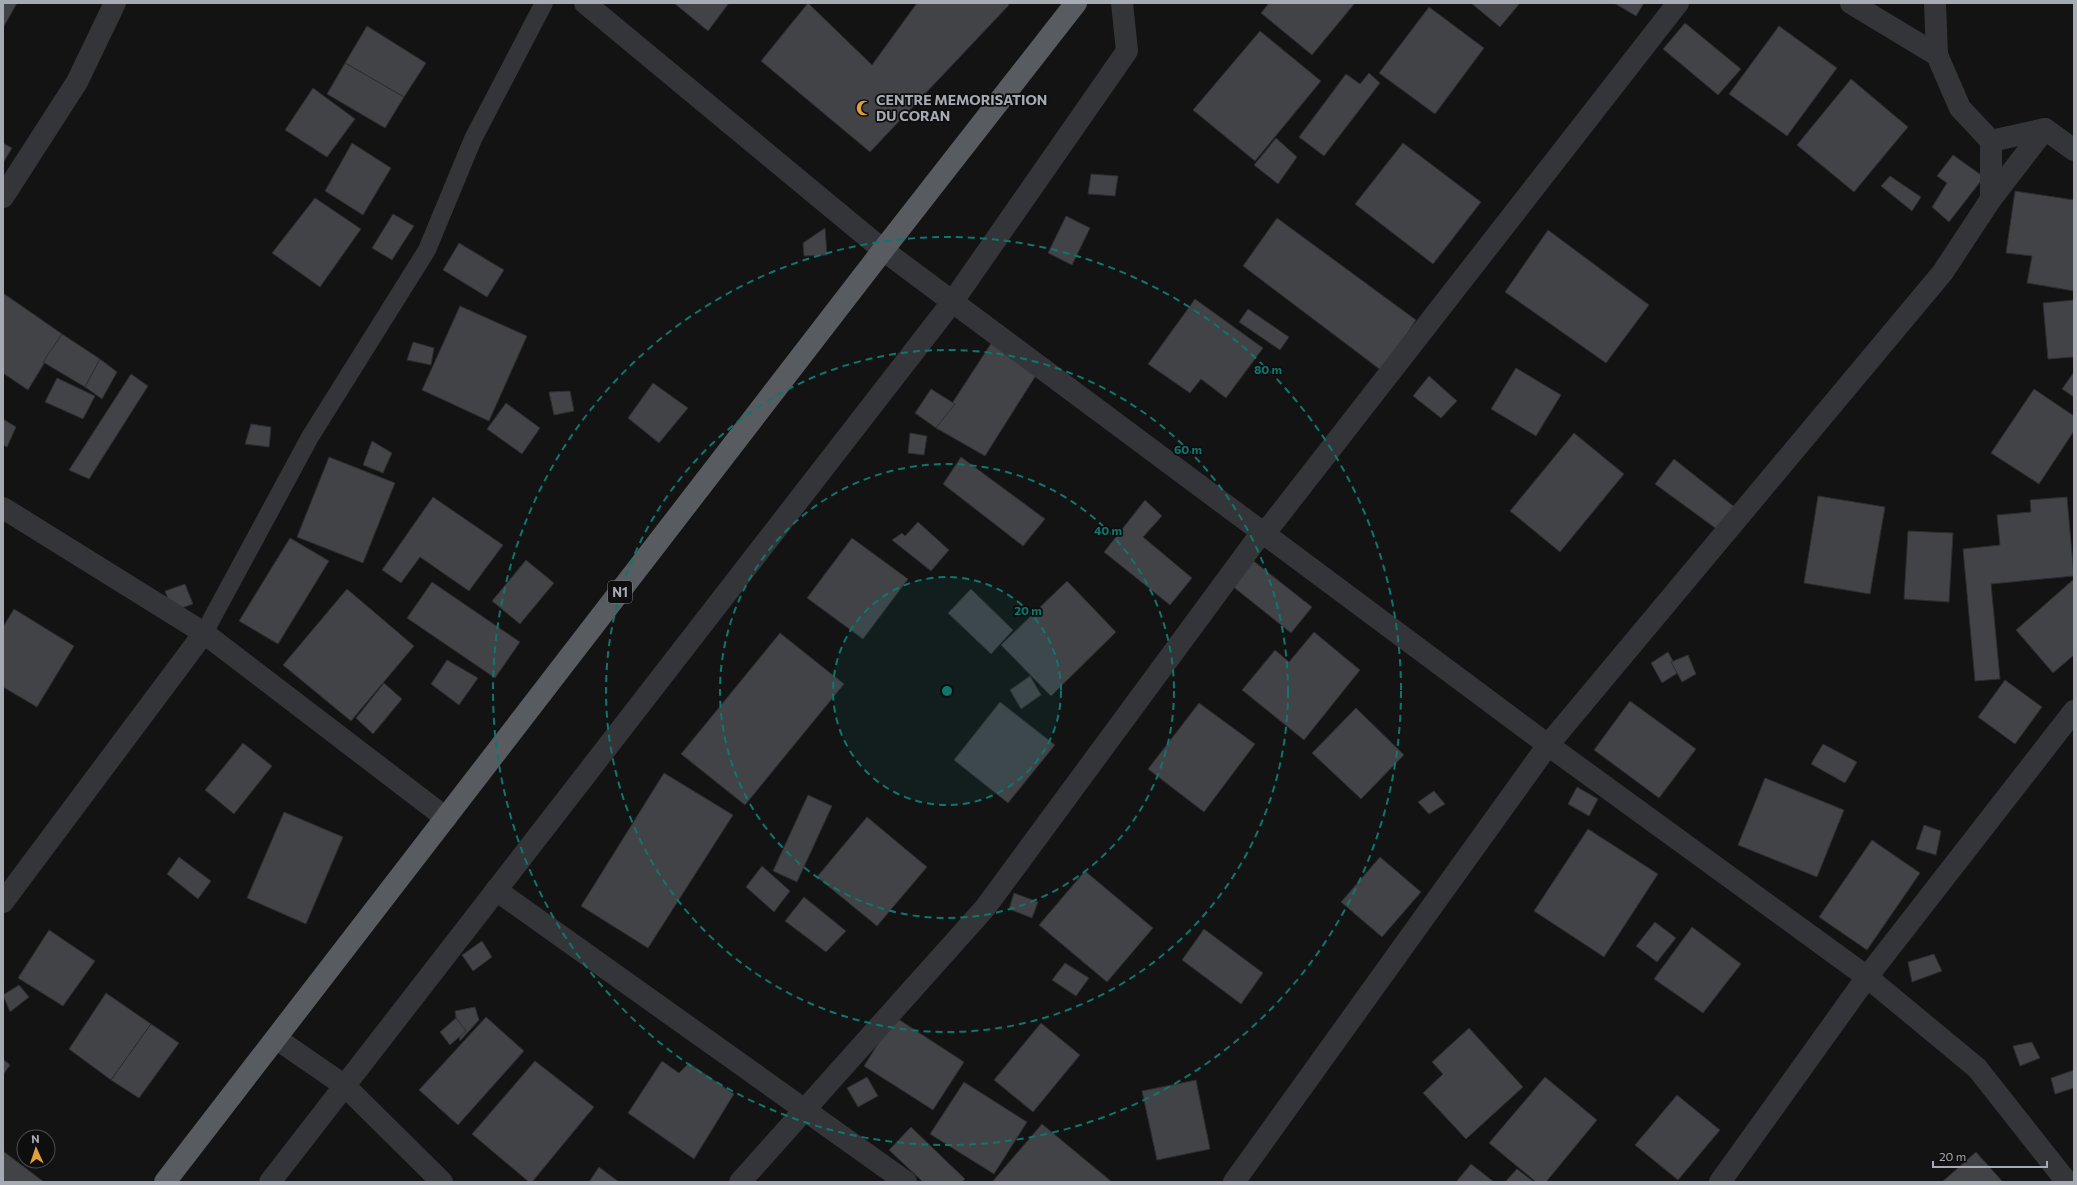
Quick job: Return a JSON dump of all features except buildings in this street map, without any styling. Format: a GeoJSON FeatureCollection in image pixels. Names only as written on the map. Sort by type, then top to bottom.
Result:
{"type":"FeatureCollection","features":[{"type":"Feature","properties":{"kind":"highway","name":"N1"},"geometry":{"type":"LineString","coordinates":[[165,1182],[277,1039],[882,250],[1076,3]]}},
{"type":"Feature","properties":{"kind":"street"},"geometry":{"type":"LineString","coordinates":[[3,197],[77,82],[114,3]]}},
{"type":"Feature","properties":{"kind":"street"},"geometry":{"type":"LineString","coordinates":[[585,3],[882,250],[953,301],[1548,745],[1867,977],[1977,1068],[2067,1182]]}},
{"type":"Feature","properties":{"kind":"street"},"geometry":{"type":"LineString","coordinates":[[270,1182],[953,301],[1127,51],[1122,3]]}},
{"type":"Feature","properties":{"kind":"street"},"geometry":{"type":"LineString","coordinates":[[740,1182],[806,1110],[985,908],[1262,532],[1272,524],[1678,3]]}},
{"type":"Feature","properties":{"kind":"street"},"geometry":{"type":"LineString","coordinates":[[1851,3],[1937,55]]}},
{"type":"Feature","properties":{"kind":"street"},"geometry":{"type":"LineString","coordinates":[[1935,3],[1937,55],[1960,108],[1991,141],[1991,199]]}},
{"type":"Feature","properties":{"kind":"street"},"geometry":{"type":"LineString","coordinates":[[1991,141],[2045,129],[2074,150]]}},
{"type":"Feature","properties":{"kind":"street"},"geometry":{"type":"LineString","coordinates":[[1234,1182],[1548,745],[1943,272],[1991,199],[2045,129]]}},
{"type":"Feature","properties":{"kind":"street"},"geometry":{"type":"LineString","coordinates":[[3,508],[204,633],[446,818]]}},
{"type":"Feature","properties":{"kind":"street"},"geometry":{"type":"LineString","coordinates":[[3,902],[204,633]]}},
{"type":"Feature","properties":{"kind":"street"},"geometry":{"type":"LineString","coordinates":[[1720,1182],[1867,977],[2074,711]]}},
{"type":"Feature","properties":{"kind":"street"},"geometry":{"type":"LineString","coordinates":[[496,890],[906,1182]]}},
{"type":"Feature","properties":{"kind":"street"},"geometry":{"type":"LineString","coordinates":[[277,1039],[344,1086],[442,1182]]}},
{"type":"Feature","properties":{"kind":"lane"},"geometry":{"type":"LineString","coordinates":[[204,633],[310,437],[427,250],[473,139],[544,3]]}},
{"type":"Feature","properties":{"kind":"place","name":"CENTRE MEMORISATION DU CORAN"},"geometry":{"type":"Point","coordinates":[864,108]}}]}
